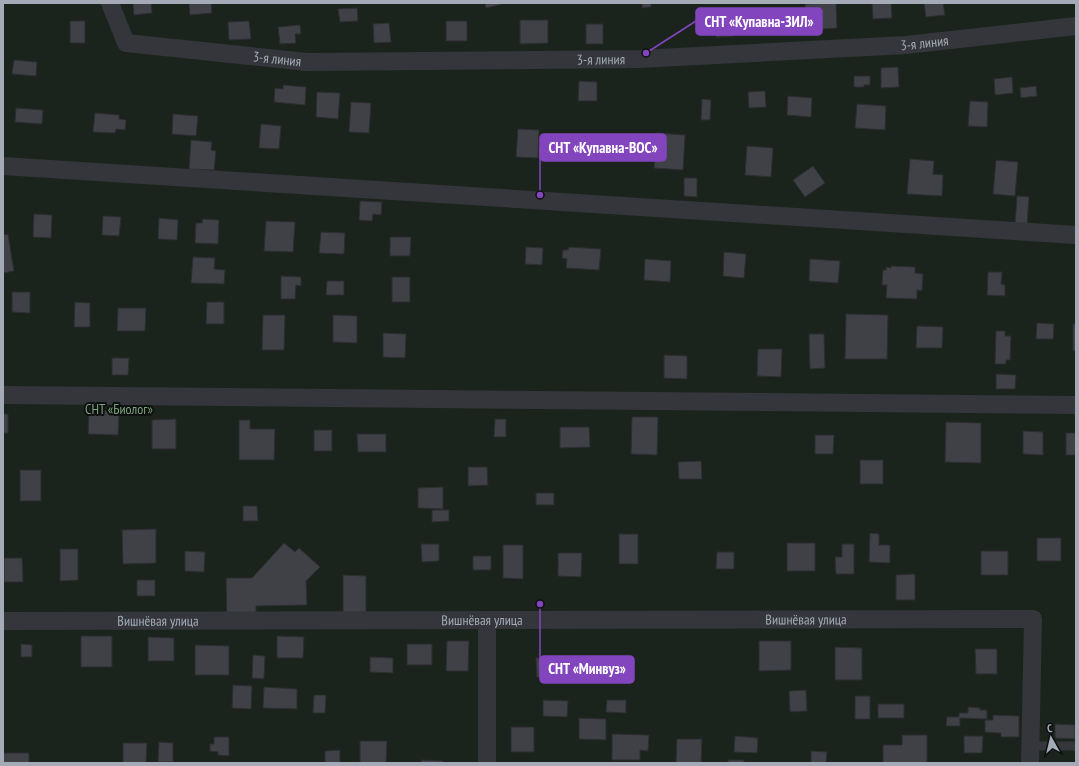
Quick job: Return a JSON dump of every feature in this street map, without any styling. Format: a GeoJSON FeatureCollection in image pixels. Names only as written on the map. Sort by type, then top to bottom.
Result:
{"type":"FeatureCollection","features":[{"type":"Feature","properties":{"kind":"street","name":"3-я линия"},"geometry":{"type":"LineString","coordinates":[[110,3],[126,43],[307,62],[640,59],[906,46],[1076,26]]}},
{"type":"Feature","properties":{"kind":"street"},"geometry":{"type":"LineString","coordinates":[[3,166],[1076,235]]}},
{"type":"Feature","properties":{"kind":"street"},"geometry":{"type":"LineString","coordinates":[[3,395],[1076,405]]}},
{"type":"Feature","properties":{"kind":"street","name":"Вишнёвая улица"},"geometry":{"type":"LineString","coordinates":[[3,621],[1033,619],[1030,754]]}},
{"type":"Feature","properties":{"kind":"street"},"geometry":{"type":"LineString","coordinates":[[487,620],[487,763]]}},
{"type":"Feature","properties":{"kind":"lane"},"geometry":{"type":"LineString","coordinates":[[1030,754],[1076,746]]}},
{"type":"Feature","properties":{"kind":"green space","name":"СНТ «Биолог»"},"geometry":{"type":"Polygon","coordinates":[[[3,3],[1076,3],[1076,763],[3,763],[3,3]]]}},
{"type":"Feature","properties":{"kind":"building"},"geometry":{"type":"Polygon","coordinates":[[[133,3],[151,3],[152,13],[134,15],[133,3]]]}},
{"type":"Feature","properties":{"kind":"building"},"geometry":{"type":"Polygon","coordinates":[[[189,3],[211,3],[212,13],[190,15],[189,3]]]}},
{"type":"Feature","properties":{"kind":"building"},"geometry":{"type":"Polygon","coordinates":[[[485,3],[503,3],[503,4],[486,8],[485,3]]]}},
{"type":"Feature","properties":{"kind":"building"},"geometry":{"type":"Polygon","coordinates":[[[642,3],[651,3],[651,7],[642,8],[642,3]]]}},
{"type":"Feature","properties":{"kind":"building"},"geometry":{"type":"Polygon","coordinates":[[[836,3],[837,28],[807,30],[805,4],[836,3]]]}},
{"type":"Feature","properties":{"kind":"building"},"geometry":{"type":"Polygon","coordinates":[[[872,3],[891,3],[892,18],[873,19],[872,3]]]}},
{"type":"Feature","properties":{"kind":"building"},"geometry":{"type":"Polygon","coordinates":[[[924,3],[943,3],[945,15],[926,17],[924,3]]]}},
{"type":"Feature","properties":{"kind":"building"},"geometry":{"type":"Polygon","coordinates":[[[357,8],[358,21],[340,22],[338,9],[357,8]]]}},
{"type":"Feature","properties":{"kind":"building"},"geometry":{"type":"Polygon","coordinates":[[[733,17],[734,36],[716,37],[715,18],[733,17]]]}},
{"type":"Feature","properties":{"kind":"building"},"geometry":{"type":"Polygon","coordinates":[[[520,20],[548,20],[548,43],[520,44],[520,20]]]}},
{"type":"Feature","properties":{"kind":"building"},"geometry":{"type":"Polygon","coordinates":[[[70,21],[85,21],[85,43],[70,43],[70,21]]]}},
{"type":"Feature","properties":{"kind":"building"},"geometry":{"type":"Polygon","coordinates":[[[249,21],[251,39],[229,40],[228,22],[249,21]]]}},
{"type":"Feature","properties":{"kind":"building"},"geometry":{"type":"Polygon","coordinates":[[[446,21],[467,21],[467,41],[446,41],[446,21]]]}},
{"type":"Feature","properties":{"kind":"building"},"geometry":{"type":"Polygon","coordinates":[[[389,23],[391,42],[374,43],[373,24],[389,23]]]}},
{"type":"Feature","properties":{"kind":"building"},"geometry":{"type":"Polygon","coordinates":[[[586,24],[603,24],[603,44],[586,44],[586,24]]]}},
{"type":"Feature","properties":{"kind":"building"},"geometry":{"type":"Polygon","coordinates":[[[300,25],[301,34],[295,34],[296,43],[280,44],[278,27],[300,25]]]}},
{"type":"Feature","properties":{"kind":"building"},"geometry":{"type":"Polygon","coordinates":[[[14,60],[37,62],[36,76],[12,74],[14,60]]]}},
{"type":"Feature","properties":{"kind":"building"},"geometry":{"type":"Polygon","coordinates":[[[898,67],[899,87],[881,88],[881,68],[898,67]]]}},
{"type":"Feature","properties":{"kind":"building"},"geometry":{"type":"Polygon","coordinates":[[[854,76],[870,76],[870,85],[864,85],[864,87],[854,87],[854,76]]]}},
{"type":"Feature","properties":{"kind":"building"},"geometry":{"type":"Polygon","coordinates":[[[1012,77],[1013,93],[995,95],[994,79],[1012,77]]]}},
{"type":"Feature","properties":{"kind":"building"},"geometry":{"type":"Polygon","coordinates":[[[579,81],[597,82],[597,101],[578,101],[579,81]]]}},
{"type":"Feature","properties":{"kind":"building"},"geometry":{"type":"Polygon","coordinates":[[[283,85],[306,87],[305,105],[274,102],[275,88],[283,89],[283,85]]]}},
{"type":"Feature","properties":{"kind":"building"},"geometry":{"type":"Polygon","coordinates":[[[1036,86],[1037,96],[1021,98],[1020,88],[1036,86]]]}},
{"type":"Feature","properties":{"kind":"building"},"geometry":{"type":"Polygon","coordinates":[[[765,91],[766,107],[749,108],[748,92],[765,91]]]}},
{"type":"Feature","properties":{"kind":"building"},"geometry":{"type":"Polygon","coordinates":[[[317,92],[340,93],[338,119],[316,117],[317,92]]]}},
{"type":"Feature","properties":{"kind":"building"},"geometry":{"type":"Polygon","coordinates":[[[788,96],[812,98],[811,117],[787,115],[788,96]]]}},
{"type":"Feature","properties":{"kind":"building"},"geometry":{"type":"Polygon","coordinates":[[[702,99],[711,100],[710,120],[701,120],[702,99]]]}},
{"type":"Feature","properties":{"kind":"building"},"geometry":{"type":"Polygon","coordinates":[[[970,101],[988,102],[987,127],[968,126],[970,101]]]}},
{"type":"Feature","properties":{"kind":"building"},"geometry":{"type":"Polygon","coordinates":[[[351,102],[371,103],[369,133],[349,132],[351,102]]]}},
{"type":"Feature","properties":{"kind":"building"},"geometry":{"type":"Polygon","coordinates":[[[857,104],[886,106],[885,130],[855,128],[857,104]]]}},
{"type":"Feature","properties":{"kind":"building"},"geometry":{"type":"Polygon","coordinates":[[[16,108],[43,110],[42,124],[15,122],[16,108]]]}},
{"type":"Feature","properties":{"kind":"building"},"geometry":{"type":"Polygon","coordinates":[[[95,113],[119,115],[119,119],[126,120],[125,130],[116,129],[115,133],[93,132],[95,113]]]}},
{"type":"Feature","properties":{"kind":"building"},"geometry":{"type":"Polygon","coordinates":[[[173,114],[198,116],[196,136],[172,134],[173,114]]]}},
{"type":"Feature","properties":{"kind":"building"},"geometry":{"type":"Polygon","coordinates":[[[261,124],[281,126],[279,149],[259,148],[261,124]]]}},
{"type":"Feature","properties":{"kind":"building"},"geometry":{"type":"Polygon","coordinates":[[[518,129],[539,130],[538,158],[516,157],[518,129]]]}},
{"type":"Feature","properties":{"kind":"building"},"geometry":{"type":"Polygon","coordinates":[[[656,133],[685,135],[683,170],[654,168],[656,133]]]}},
{"type":"Feature","properties":{"kind":"building"},"geometry":{"type":"Polygon","coordinates":[[[191,140],[212,142],[211,150],[216,151],[214,170],[189,169],[191,140]]]}},
{"type":"Feature","properties":{"kind":"building"},"geometry":{"type":"Polygon","coordinates":[[[747,146],[773,148],[771,177],[745,175],[747,146]]]}},
{"type":"Feature","properties":{"kind":"building"},"geometry":{"type":"Polygon","coordinates":[[[910,159],[934,161],[933,174],[943,175],[942,196],[907,194],[910,159]]]}},
{"type":"Feature","properties":{"kind":"building"},"geometry":{"type":"Polygon","coordinates":[[[996,160],[1018,162],[1015,196],[993,194],[996,160]]]}},
{"type":"Feature","properties":{"kind":"building"},"geometry":{"type":"Polygon","coordinates":[[[813,166],[825,183],[805,197],[793,180],[813,166]]]}},
{"type":"Feature","properties":{"kind":"building"},"geometry":{"type":"Polygon","coordinates":[[[684,178],[697,178],[697,197],[684,196],[684,178]]]}},
{"type":"Feature","properties":{"kind":"building"},"geometry":{"type":"Polygon","coordinates":[[[1017,196],[1029,197],[1027,226],[1015,225],[1017,196]]]}},
{"type":"Feature","properties":{"kind":"building"},"geometry":{"type":"Polygon","coordinates":[[[360,201],[382,202],[381,215],[373,214],[372,221],[359,220],[360,201]]]}},
{"type":"Feature","properties":{"kind":"building"},"geometry":{"type":"Polygon","coordinates":[[[34,214],[52,215],[51,238],[33,237],[34,214]]]}},
{"type":"Feature","properties":{"kind":"building"},"geometry":{"type":"Polygon","coordinates":[[[103,216],[121,217],[119,236],[102,235],[103,216]]]}},
{"type":"Feature","properties":{"kind":"building"},"geometry":{"type":"Polygon","coordinates":[[[159,218],[178,220],[177,240],[158,239],[159,218]]]}},
{"type":"Feature","properties":{"kind":"building"},"geometry":{"type":"Polygon","coordinates":[[[203,219],[219,220],[218,244],[195,243],[196,223],[202,223],[203,219]]]}},
{"type":"Feature","properties":{"kind":"building"},"geometry":{"type":"Polygon","coordinates":[[[266,221],[295,222],[293,252],[264,251],[266,221]]]}},
{"type":"Feature","properties":{"kind":"building"},"geometry":{"type":"Polygon","coordinates":[[[321,232],[345,233],[344,254],[319,253],[321,232]]]}},
{"type":"Feature","properties":{"kind":"building"},"geometry":{"type":"Polygon","coordinates":[[[8,234],[14,271],[3,273],[3,235],[8,234]]]}},
{"type":"Feature","properties":{"kind":"building"},"geometry":{"type":"Polygon","coordinates":[[[390,237],[411,237],[410,256],[390,256],[390,237]]]}},
{"type":"Feature","properties":{"kind":"building"},"geometry":{"type":"Polygon","coordinates":[[[526,247],[543,248],[542,265],[525,264],[526,247]]]}},
{"type":"Feature","properties":{"kind":"building"},"geometry":{"type":"Polygon","coordinates":[[[569,247],[601,249],[599,270],[566,268],[567,259],[562,258],[563,250],[568,250],[569,247]]]}},
{"type":"Feature","properties":{"kind":"building"},"geometry":{"type":"Polygon","coordinates":[[[724,252],[746,254],[744,278],[723,276],[724,252]]]}},
{"type":"Feature","properties":{"kind":"building"},"geometry":{"type":"Polygon","coordinates":[[[193,257],[215,258],[214,269],[225,270],[224,284],[191,283],[193,257]]]}},
{"type":"Feature","properties":{"kind":"building"},"geometry":{"type":"Polygon","coordinates":[[[645,259],[671,261],[670,282],[644,280],[645,259]]]}},
{"type":"Feature","properties":{"kind":"building"},"geometry":{"type":"Polygon","coordinates":[[[810,259],[840,261],[838,283],[809,281],[810,259]]]}},
{"type":"Feature","properties":{"kind":"building"},"geometry":{"type":"Polygon","coordinates":[[[891,266],[915,267],[915,273],[923,274],[922,291],[917,290],[917,299],[886,298],[887,285],[882,285],[883,270],[886,270],[886,267],[891,268],[891,266]]]}},
{"type":"Feature","properties":{"kind":"building"},"geometry":{"type":"Polygon","coordinates":[[[988,272],[1002,272],[1001,284],[1005,285],[1005,296],[987,295],[988,272]]]}},
{"type":"Feature","properties":{"kind":"building"},"geometry":{"type":"Polygon","coordinates":[[[281,276],[301,277],[301,286],[296,285],[295,299],[281,299],[281,276]]]}},
{"type":"Feature","properties":{"kind":"building"},"geometry":{"type":"Polygon","coordinates":[[[392,277],[410,277],[410,302],[392,302],[392,277]]]}},
{"type":"Feature","properties":{"kind":"building"},"geometry":{"type":"Polygon","coordinates":[[[327,281],[344,281],[344,295],[326,295],[327,281]]]}},
{"type":"Feature","properties":{"kind":"building"},"geometry":{"type":"Polygon","coordinates":[[[12,292],[30,292],[30,313],[12,312],[12,292]]]}},
{"type":"Feature","properties":{"kind":"building"},"geometry":{"type":"Polygon","coordinates":[[[75,302],[90,303],[90,327],[74,327],[75,302]]]}},
{"type":"Feature","properties":{"kind":"building"},"geometry":{"type":"Polygon","coordinates":[[[207,302],[224,302],[224,324],[206,324],[207,302]]]}},
{"type":"Feature","properties":{"kind":"building"},"geometry":{"type":"Polygon","coordinates":[[[118,308],[146,308],[145,331],[117,331],[118,308]]]}},
{"type":"Feature","properties":{"kind":"building"},"geometry":{"type":"Polygon","coordinates":[[[846,314],[888,315],[887,359],[845,359],[846,314]]]}},
{"type":"Feature","properties":{"kind":"building"},"geometry":{"type":"Polygon","coordinates":[[[263,315],[285,315],[284,350],[262,350],[263,315]]]}},
{"type":"Feature","properties":{"kind":"building"},"geometry":{"type":"Polygon","coordinates":[[[333,315],[357,316],[357,343],[333,342],[333,315]]]}},
{"type":"Feature","properties":{"kind":"building"},"geometry":{"type":"Polygon","coordinates":[[[1037,323],[1054,324],[1053,339],[1036,339],[1037,323]]]}},
{"type":"Feature","properties":{"kind":"building"},"geometry":{"type":"Polygon","coordinates":[[[1073,324],[1076,324],[1076,351],[1073,351],[1073,324]]]}},
{"type":"Feature","properties":{"kind":"building"},"geometry":{"type":"Polygon","coordinates":[[[917,326],[943,327],[942,348],[916,348],[917,326]]]}},
{"type":"Feature","properties":{"kind":"building"},"geometry":{"type":"Polygon","coordinates":[[[996,331],[1005,331],[1005,336],[1011,336],[1010,360],[1006,360],[1006,364],[995,364],[996,331]]]}},
{"type":"Feature","properties":{"kind":"building"},"geometry":{"type":"Polygon","coordinates":[[[383,333],[406,334],[405,358],[383,357],[383,333]]]}},
{"type":"Feature","properties":{"kind":"building"},"geometry":{"type":"Polygon","coordinates":[[[809,334],[824,334],[825,368],[810,369],[809,334]]]}},
{"type":"Feature","properties":{"kind":"building"},"geometry":{"type":"Polygon","coordinates":[[[758,349],[782,349],[781,377],[757,376],[758,349]]]}},
{"type":"Feature","properties":{"kind":"building"},"geometry":{"type":"Polygon","coordinates":[[[664,355],[687,356],[687,379],[664,378],[664,355]]]}},
{"type":"Feature","properties":{"kind":"building"},"geometry":{"type":"Polygon","coordinates":[[[112,358],[129,358],[128,375],[112,375],[112,358]]]}},
{"type":"Feature","properties":{"kind":"building"},"geometry":{"type":"Polygon","coordinates":[[[996,374],[1016,375],[1015,389],[996,389],[996,374]]]}},
{"type":"Feature","properties":{"kind":"building"},"geometry":{"type":"Polygon","coordinates":[[[89,410],[119,411],[118,435],[88,434],[89,410]]]}},
{"type":"Feature","properties":{"kind":"building"},"geometry":{"type":"Polygon","coordinates":[[[3,414],[8,414],[8,433],[3,433],[3,414]]]}},
{"type":"Feature","properties":{"kind":"building"},"geometry":{"type":"Polygon","coordinates":[[[632,417],[658,417],[657,455],[631,454],[632,417]]]}},
{"type":"Feature","properties":{"kind":"building"},"geometry":{"type":"Polygon","coordinates":[[[176,419],[176,449],[152,449],[152,420],[176,419]]]}},
{"type":"Feature","properties":{"kind":"building"},"geometry":{"type":"Polygon","coordinates":[[[495,419],[506,419],[506,437],[494,437],[495,419]]]}},
{"type":"Feature","properties":{"kind":"building"},"geometry":{"type":"Polygon","coordinates":[[[239,420],[250,420],[250,429],[275,429],[274,460],[239,460],[239,420]]]}},
{"type":"Feature","properties":{"kind":"building"},"geometry":{"type":"Polygon","coordinates":[[[946,422],[981,423],[981,463],[945,462],[946,422]]]}},
{"type":"Feature","properties":{"kind":"building"},"geometry":{"type":"Polygon","coordinates":[[[560,427],[589,427],[590,447],[560,448],[560,427]]]}},
{"type":"Feature","properties":{"kind":"building"},"geometry":{"type":"Polygon","coordinates":[[[314,430],[332,430],[332,451],[314,451],[314,430]]]}},
{"type":"Feature","properties":{"kind":"building"},"geometry":{"type":"Polygon","coordinates":[[[1023,431],[1043,432],[1043,455],[1023,454],[1023,431]]]}},
{"type":"Feature","properties":{"kind":"building"},"geometry":{"type":"Polygon","coordinates":[[[1066,433],[1076,433],[1076,455],[1066,455],[1066,433]]]}},
{"type":"Feature","properties":{"kind":"building"},"geometry":{"type":"Polygon","coordinates":[[[357,434],[386,434],[386,452],[358,452],[357,434]]]}},
{"type":"Feature","properties":{"kind":"building"},"geometry":{"type":"Polygon","coordinates":[[[815,435],[834,435],[833,454],[815,454],[815,435]]]}},
{"type":"Feature","properties":{"kind":"building"},"geometry":{"type":"Polygon","coordinates":[[[860,460],[883,460],[883,484],[860,484],[860,460]]]}},
{"type":"Feature","properties":{"kind":"building"},"geometry":{"type":"Polygon","coordinates":[[[701,461],[702,479],[679,479],[678,462],[701,461]]]}},
{"type":"Feature","properties":{"kind":"building"},"geometry":{"type":"Polygon","coordinates":[[[468,467],[487,467],[488,485],[468,486],[468,467]]]}},
{"type":"Feature","properties":{"kind":"building"},"geometry":{"type":"Polygon","coordinates":[[[20,470],[41,470],[41,501],[20,501],[20,470]]]}},
{"type":"Feature","properties":{"kind":"building"},"geometry":{"type":"Polygon","coordinates":[[[443,487],[443,509],[418,508],[418,488],[443,487]]]}},
{"type":"Feature","properties":{"kind":"building"},"geometry":{"type":"Polygon","coordinates":[[[536,493],[554,493],[554,505],[536,505],[536,493]]]}},
{"type":"Feature","properties":{"kind":"building"},"geometry":{"type":"Polygon","coordinates":[[[243,506],[257,506],[258,521],[243,521],[243,506]]]}},
{"type":"Feature","properties":{"kind":"building"},"geometry":{"type":"Polygon","coordinates":[[[432,510],[449,510],[449,521],[432,522],[432,510]]]}},
{"type":"Feature","properties":{"kind":"building"},"geometry":{"type":"Polygon","coordinates":[[[156,529],[156,563],[123,564],[122,530],[156,529]]]}},
{"type":"Feature","properties":{"kind":"building"},"geometry":{"type":"Polygon","coordinates":[[[870,533],[879,534],[879,545],[890,545],[890,563],[869,562],[870,533]]]}},
{"type":"Feature","properties":{"kind":"building"},"geometry":{"type":"Polygon","coordinates":[[[619,534],[638,534],[638,564],[619,564],[619,534]]]}},
{"type":"Feature","properties":{"kind":"building"},"geometry":{"type":"Polygon","coordinates":[[[1037,538],[1061,538],[1061,561],[1037,561],[1037,538]]]}},
{"type":"Feature","properties":{"kind":"building"},"geometry":{"type":"Polygon","coordinates":[[[284,543],[295,552],[299,548],[320,567],[306,581],[307,605],[256,606],[256,618],[227,618],[226,578],[252,578],[284,543]]]}},
{"type":"Feature","properties":{"kind":"building"},"geometry":{"type":"Polygon","coordinates":[[[787,543],[815,543],[815,571],[787,571],[787,543]]]}},
{"type":"Feature","properties":{"kind":"building"},"geometry":{"type":"Polygon","coordinates":[[[421,544],[439,544],[439,561],[422,562],[421,544]]]}},
{"type":"Feature","properties":{"kind":"building"},"geometry":{"type":"Polygon","coordinates":[[[842,544],[854,544],[854,574],[836,574],[835,557],[842,557],[842,544]]]}},
{"type":"Feature","properties":{"kind":"building"},"geometry":{"type":"Polygon","coordinates":[[[503,545],[523,545],[523,579],[503,578],[503,545]]]}},
{"type":"Feature","properties":{"kind":"building"},"geometry":{"type":"Polygon","coordinates":[[[60,549],[78,549],[78,580],[60,581],[60,549]]]}},
{"type":"Feature","properties":{"kind":"building"},"geometry":{"type":"Polygon","coordinates":[[[185,551],[205,552],[204,572],[185,571],[185,551]]]}},
{"type":"Feature","properties":{"kind":"building"},"geometry":{"type":"Polygon","coordinates":[[[981,551],[1008,551],[1008,575],[981,575],[981,551]]]}},
{"type":"Feature","properties":{"kind":"building"},"geometry":{"type":"Polygon","coordinates":[[[717,552],[734,552],[734,569],[716,569],[717,552]]]}},
{"type":"Feature","properties":{"kind":"building"},"geometry":{"type":"Polygon","coordinates":[[[558,553],[582,553],[581,577],[558,576],[558,553]]]}},
{"type":"Feature","properties":{"kind":"building"},"geometry":{"type":"Polygon","coordinates":[[[473,556],[491,556],[491,570],[473,570],[473,556]]]}},
{"type":"Feature","properties":{"kind":"building"},"geometry":{"type":"Polygon","coordinates":[[[4,558],[22,558],[23,582],[4,582],[4,558]]]}},
{"type":"Feature","properties":{"kind":"building"},"geometry":{"type":"Polygon","coordinates":[[[915,574],[915,600],[896,600],[896,575],[915,574]]]}},
{"type":"Feature","properties":{"kind":"building"},"geometry":{"type":"Polygon","coordinates":[[[343,575],[366,576],[366,615],[343,615],[343,575]]]}},
{"type":"Feature","properties":{"kind":"building"},"geometry":{"type":"Polygon","coordinates":[[[137,580],[155,580],[155,596],[137,596],[137,580]]]}},
{"type":"Feature","properties":{"kind":"building"},"geometry":{"type":"Polygon","coordinates":[[[81,636],[112,636],[112,667],[81,667],[81,636]]]}},
{"type":"Feature","properties":{"kind":"building"},"geometry":{"type":"Polygon","coordinates":[[[277,636],[304,637],[303,658],[277,658],[277,636]]]}},
{"type":"Feature","properties":{"kind":"building"},"geometry":{"type":"Polygon","coordinates":[[[148,637],[174,638],[174,661],[148,661],[148,637]]]}},
{"type":"Feature","properties":{"kind":"building"},"geometry":{"type":"Polygon","coordinates":[[[447,641],[469,641],[468,671],[446,671],[447,641]]]}},
{"type":"Feature","properties":{"kind":"building"},"geometry":{"type":"Polygon","coordinates":[[[759,641],[791,641],[791,670],[759,671],[759,641]]]}},
{"type":"Feature","properties":{"kind":"building"},"geometry":{"type":"Polygon","coordinates":[[[21,644],[32,645],[32,657],[21,657],[21,644]]]}},
{"type":"Feature","properties":{"kind":"building"},"geometry":{"type":"Polygon","coordinates":[[[407,644],[432,644],[432,665],[407,665],[407,644]]]}},
{"type":"Feature","properties":{"kind":"building"},"geometry":{"type":"Polygon","coordinates":[[[195,645],[229,646],[229,675],[195,675],[195,645]]]}},
{"type":"Feature","properties":{"kind":"building"},"geometry":{"type":"Polygon","coordinates":[[[835,647],[862,648],[862,680],[835,680],[835,647]]]}},
{"type":"Feature","properties":{"kind":"building"},"geometry":{"type":"Polygon","coordinates":[[[975,649],[997,649],[997,674],[976,674],[975,649]]]}},
{"type":"Feature","properties":{"kind":"building"},"geometry":{"type":"Polygon","coordinates":[[[253,655],[265,656],[264,679],[252,678],[253,655]]]}},
{"type":"Feature","properties":{"kind":"building"},"geometry":{"type":"Polygon","coordinates":[[[370,657],[393,658],[393,673],[370,672],[370,657]]]}},
{"type":"Feature","properties":{"kind":"building"},"geometry":{"type":"Polygon","coordinates":[[[536,658],[555,658],[555,677],[537,677],[536,658]]]}},
{"type":"Feature","properties":{"kind":"building"},"geometry":{"type":"Polygon","coordinates":[[[233,685],[252,686],[251,709],[232,708],[233,685]]]}},
{"type":"Feature","properties":{"kind":"building"},"geometry":{"type":"Polygon","coordinates":[[[264,687],[297,689],[297,709],[263,708],[264,687]]]}},
{"type":"Feature","properties":{"kind":"building"},"geometry":{"type":"Polygon","coordinates":[[[806,690],[807,711],[790,712],[789,691],[806,690]]]}},
{"type":"Feature","properties":{"kind":"building"},"geometry":{"type":"Polygon","coordinates":[[[314,695],[326,695],[325,713],[313,713],[314,695]]]}},
{"type":"Feature","properties":{"kind":"building"},"geometry":{"type":"Polygon","coordinates":[[[855,696],[870,696],[870,719],[855,719],[855,696]]]}},
{"type":"Feature","properties":{"kind":"building"},"geometry":{"type":"Polygon","coordinates":[[[543,700],[568,701],[567,717],[543,716],[543,700]]]}},
{"type":"Feature","properties":{"kind":"building"},"geometry":{"type":"Polygon","coordinates":[[[607,700],[626,700],[626,713],[606,712],[607,700]]]}},
{"type":"Feature","properties":{"kind":"building"},"geometry":{"type":"Polygon","coordinates":[[[878,704],[904,704],[904,718],[878,718],[878,704]]]}},
{"type":"Feature","properties":{"kind":"building"},"geometry":{"type":"Polygon","coordinates":[[[968,707],[987,710],[987,719],[960,718],[960,726],[946,726],[947,717],[959,717],[959,713],[968,713],[968,707]]]}},
{"type":"Feature","properties":{"kind":"building"},"geometry":{"type":"Polygon","coordinates":[[[993,715],[1019,716],[1019,737],[1001,737],[1001,733],[985,732],[985,720],[993,720],[993,715]]]}},
{"type":"Feature","properties":{"kind":"building"},"geometry":{"type":"Polygon","coordinates":[[[579,718],[606,719],[606,740],[579,739],[579,718]]]}},
{"type":"Feature","properties":{"kind":"building"},"geometry":{"type":"Polygon","coordinates":[[[1055,724],[1075,725],[1075,739],[1055,738],[1055,724]]]}},
{"type":"Feature","properties":{"kind":"building"},"geometry":{"type":"Polygon","coordinates":[[[511,727],[534,727],[534,752],[511,752],[511,727]]]}},
{"type":"Feature","properties":{"kind":"building"},"geometry":{"type":"Polygon","coordinates":[[[612,734],[649,735],[648,751],[640,750],[640,760],[612,760],[612,734]]]}},
{"type":"Feature","properties":{"kind":"building"},"geometry":{"type":"Polygon","coordinates":[[[902,735],[927,735],[927,763],[883,763],[883,745],[902,745],[902,735]]]}},
{"type":"Feature","properties":{"kind":"building"},"geometry":{"type":"Polygon","coordinates":[[[735,736],[758,738],[757,753],[734,752],[735,736]]]}},
{"type":"Feature","properties":{"kind":"building"},"geometry":{"type":"Polygon","coordinates":[[[964,736],[983,736],[982,753],[964,753],[964,736]]]}},
{"type":"Feature","properties":{"kind":"building"},"geometry":{"type":"Polygon","coordinates":[[[214,737],[229,737],[229,756],[218,755],[218,752],[210,751],[210,744],[214,744],[214,737]]]}},
{"type":"Feature","properties":{"kind":"building"},"geometry":{"type":"Polygon","coordinates":[[[677,739],[702,739],[701,763],[676,763],[677,739]]]}},
{"type":"Feature","properties":{"kind":"building"},"geometry":{"type":"Polygon","coordinates":[[[360,741],[387,741],[386,763],[360,763],[360,741]]]}},
{"type":"Feature","properties":{"kind":"building"},"geometry":{"type":"Polygon","coordinates":[[[159,742],[173,743],[173,762],[158,762],[159,742]]]}},
{"type":"Feature","properties":{"kind":"building"},"geometry":{"type":"Polygon","coordinates":[[[123,743],[147,743],[146,763],[123,763],[123,743]]]}},
{"type":"Feature","properties":{"kind":"building"},"geometry":{"type":"Polygon","coordinates":[[[340,750],[340,763],[325,763],[325,751],[340,750]]]}},
{"type":"Feature","properties":{"kind":"building"},"geometry":{"type":"Polygon","coordinates":[[[811,751],[827,752],[826,763],[811,763],[811,751]]]}},
{"type":"Feature","properties":{"kind":"building"},"geometry":{"type":"Polygon","coordinates":[[[3,753],[29,753],[29,763],[3,763],[3,753]]]}},
{"type":"Feature","properties":{"kind":"building"},"geometry":{"type":"Polygon","coordinates":[[[421,760],[443,761],[443,763],[421,763],[421,760]]]}},
{"type":"Feature","properties":{"kind":"building"},"geometry":{"type":"Polygon","coordinates":[[[728,760],[744,760],[744,763],[728,763],[728,760]]]}},
{"type":"Feature","properties":{"kind":"place","name":"СНТ «Купавна-ЗИЛ»"},"geometry":{"type":"Point","coordinates":[646,53]}},
{"type":"Feature","properties":{"kind":"place","name":"СНТ «Купавна-ВОС»"},"geometry":{"type":"Point","coordinates":[540,195]}},
{"type":"Feature","properties":{"kind":"place","name":"СНТ «Минвуз»"},"geometry":{"type":"Point","coordinates":[540,604]}}]}
